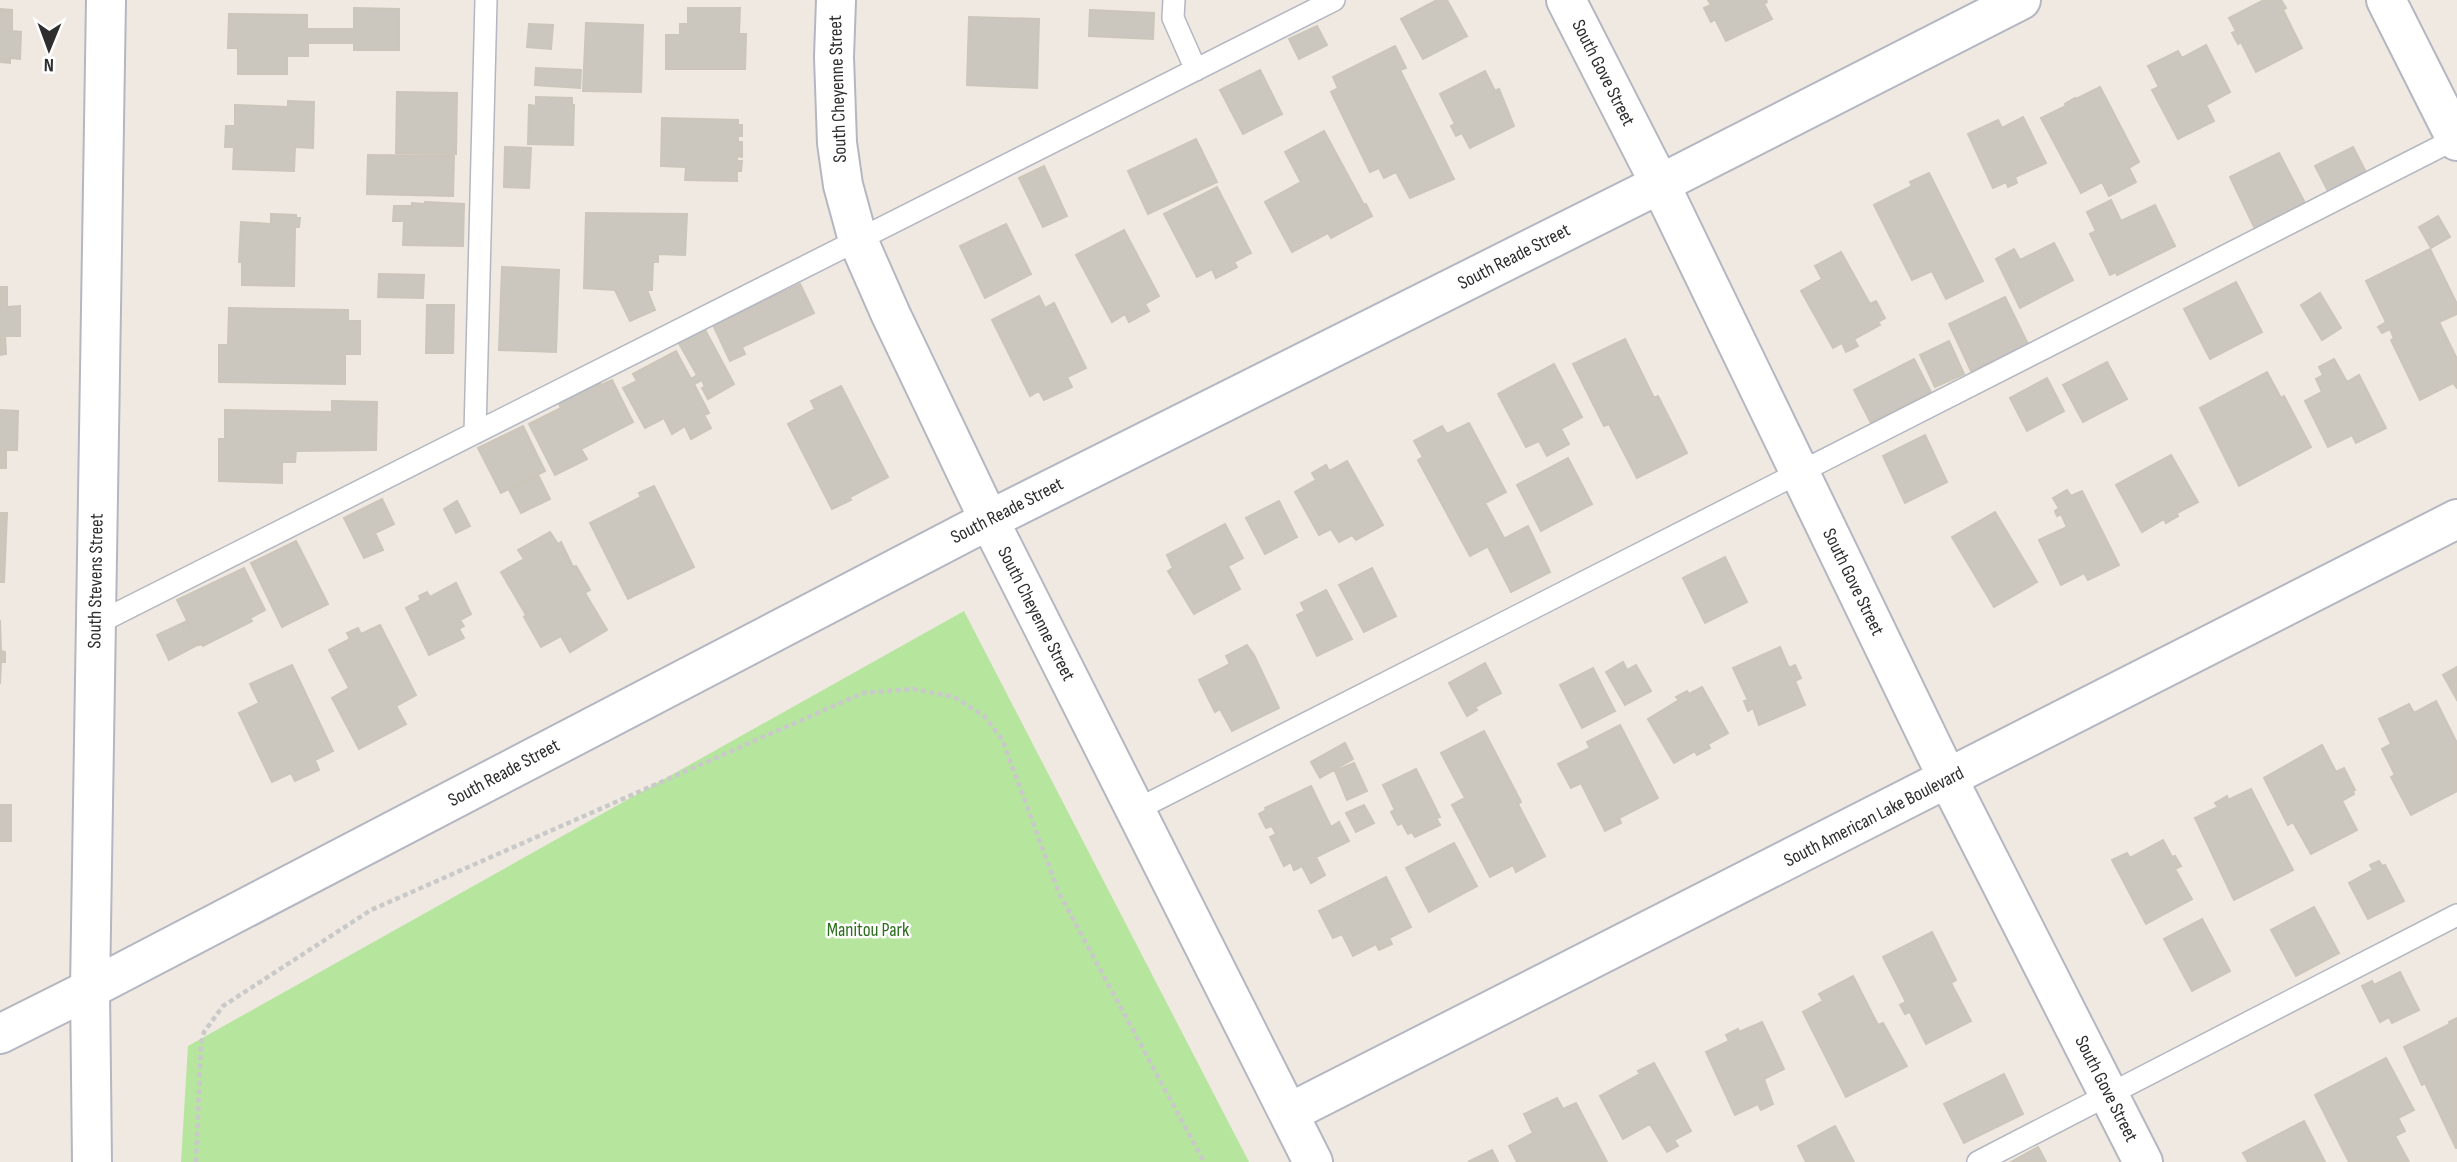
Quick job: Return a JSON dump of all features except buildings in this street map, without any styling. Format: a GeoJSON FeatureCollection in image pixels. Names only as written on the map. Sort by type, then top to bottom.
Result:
{"type":"FeatureCollection","features":[{"type":"Feature","properties":{"kind":"street","name":"South Stevens Street"},"geometry":{"type":"LineString","coordinates":[[92,1162],[90,989],[106,0]]}},
{"type":"Feature","properties":{"kind":"street","name":"South Cheyenne Street"},"geometry":{"type":"LineString","coordinates":[[836,0],[834,57],[837,143],[843,185],[858,240],[989,520],[1313,1162]]}},
{"type":"Feature","properties":{"kind":"street","name":"South Gove Street"},"geometry":{"type":"LineString","coordinates":[[1566,0],[1660,184],[1948,779],[2143,1162]]}},
{"type":"Feature","properties":{"kind":"street","name":"South Reade Street"},"geometry":{"type":"LineString","coordinates":[[0,1034],[989,520],[2021,0]]}},
{"type":"Feature","properties":{"kind":"street"},"geometry":{"type":"LineString","coordinates":[[2386,0],[2457,140]]}},
{"type":"Feature","properties":{"kind":"street","name":"South American Lake Boulevard"},"geometry":{"type":"LineString","coordinates":[[1289,1113],[2457,519]]}},
{"type":"Feature","properties":{"kind":"lane"},"geometry":{"type":"LineString","coordinates":[[475,433],[486,0]]}},
{"type":"Feature","properties":{"kind":"lane"},"geometry":{"type":"LineString","coordinates":[[1174,0],[1173,18],[1196,70]]}},
{"type":"Feature","properties":{"kind":"lane"},"geometry":{"type":"LineString","coordinates":[[96,624],[1334,0]]}},
{"type":"Feature","properties":{"kind":"lane"},"geometry":{"type":"LineString","coordinates":[[1136,810],[2457,140]]}},
{"type":"Feature","properties":{"kind":"lane"},"geometry":{"type":"LineString","coordinates":[[1978,1162],[2457,915]]}},
{"type":"Feature","properties":{"kind":"path"},"geometry":{"type":"LineString","coordinates":[[196,1162],[201,1044],[204,1032],[223,1006],[371,910],[863,693],[913,689],[954,697],[984,716],[1002,739],[1059,893],[1204,1162]]}},
{"type":"Feature","properties":{"kind":"green space","name":"Manitou Park"},"geometry":{"type":"Polygon","coordinates":[[[964,611],[1249,1162],[181,1162],[188,1046],[964,611]]]}}]}
